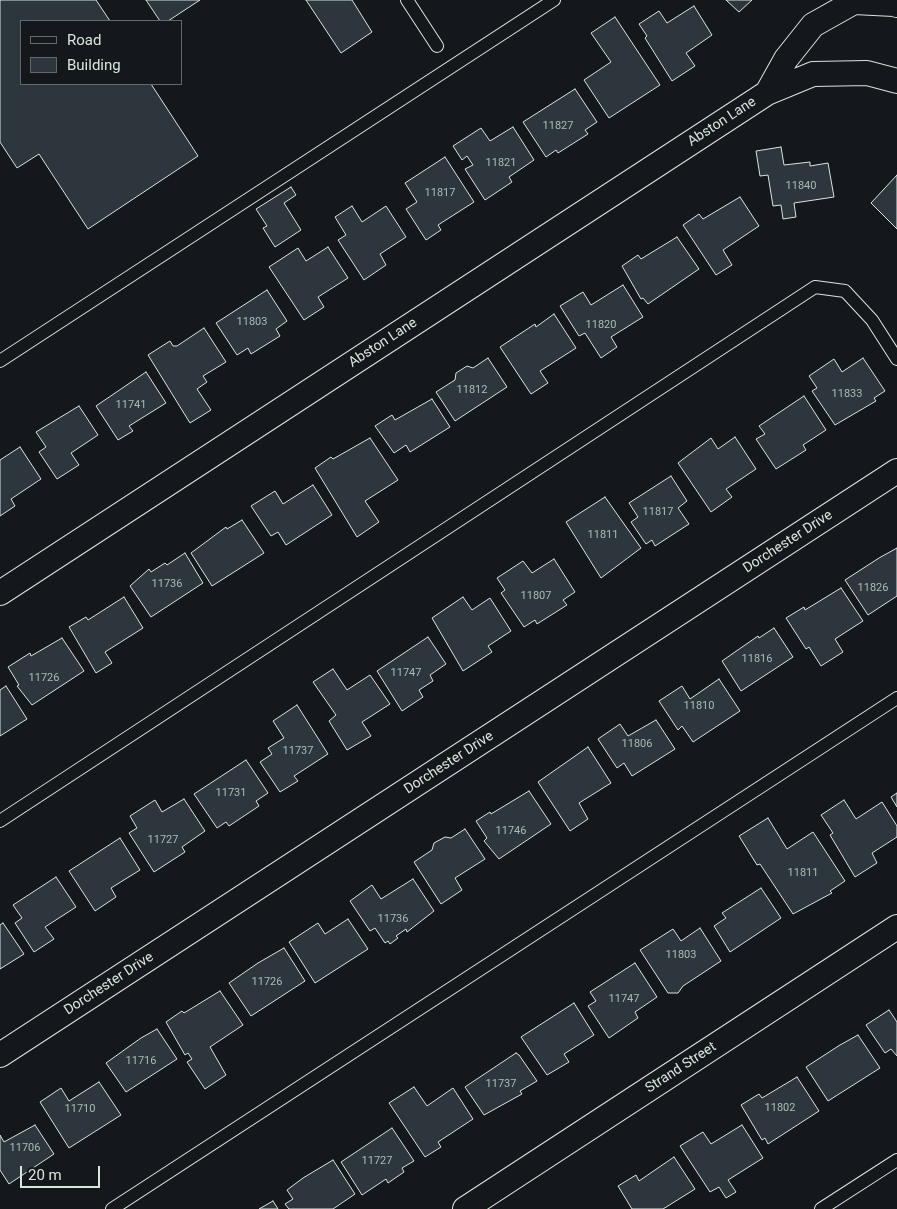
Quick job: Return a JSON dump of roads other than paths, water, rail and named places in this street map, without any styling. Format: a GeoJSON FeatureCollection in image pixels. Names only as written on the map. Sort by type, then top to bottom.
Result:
{"type":"FeatureCollection","features":[{"type":"Feature","properties":{"kind":"street"},"geometry":{"type":"LineString","coordinates":[[767,93],[786,58],[813,25],[854,2],[897,5]]}},
{"type":"Feature","properties":{"kind":"street","name":"Abston Lane"},"geometry":{"type":"LineString","coordinates":[[0,593],[767,93],[813,74],[868,72],[897,81]]}},
{"type":"Feature","properties":{"kind":"street","name":"Dorchester Drive"},"geometry":{"type":"LineString","coordinates":[[0,1055],[897,471]]}},
{"type":"Feature","properties":{"kind":"street","name":"Strand Street"},"geometry":{"type":"LineString","coordinates":[[465,1209],[897,927]]}},
{"type":"Feature","properties":{"kind":"lane"},"geometry":{"type":"LineString","coordinates":[[406,0],[437,46]]}},
{"type":"Feature","properties":{"kind":"lane"},"geometry":{"type":"LineString","coordinates":[[0,361],[554,0]]}},
{"type":"Feature","properties":{"kind":"lane"},"geometry":{"type":"LineString","coordinates":[[0,821],[815,287],[845,291],[872,320],[897,359]]}},
{"type":"Feature","properties":{"kind":"lane"},"geometry":{"type":"LineString","coordinates":[[112,1209],[897,698]]}},
{"type":"Feature","properties":{"kind":"lane"},"geometry":{"type":"LineString","coordinates":[[821,1209],[897,1160]]}}]}
